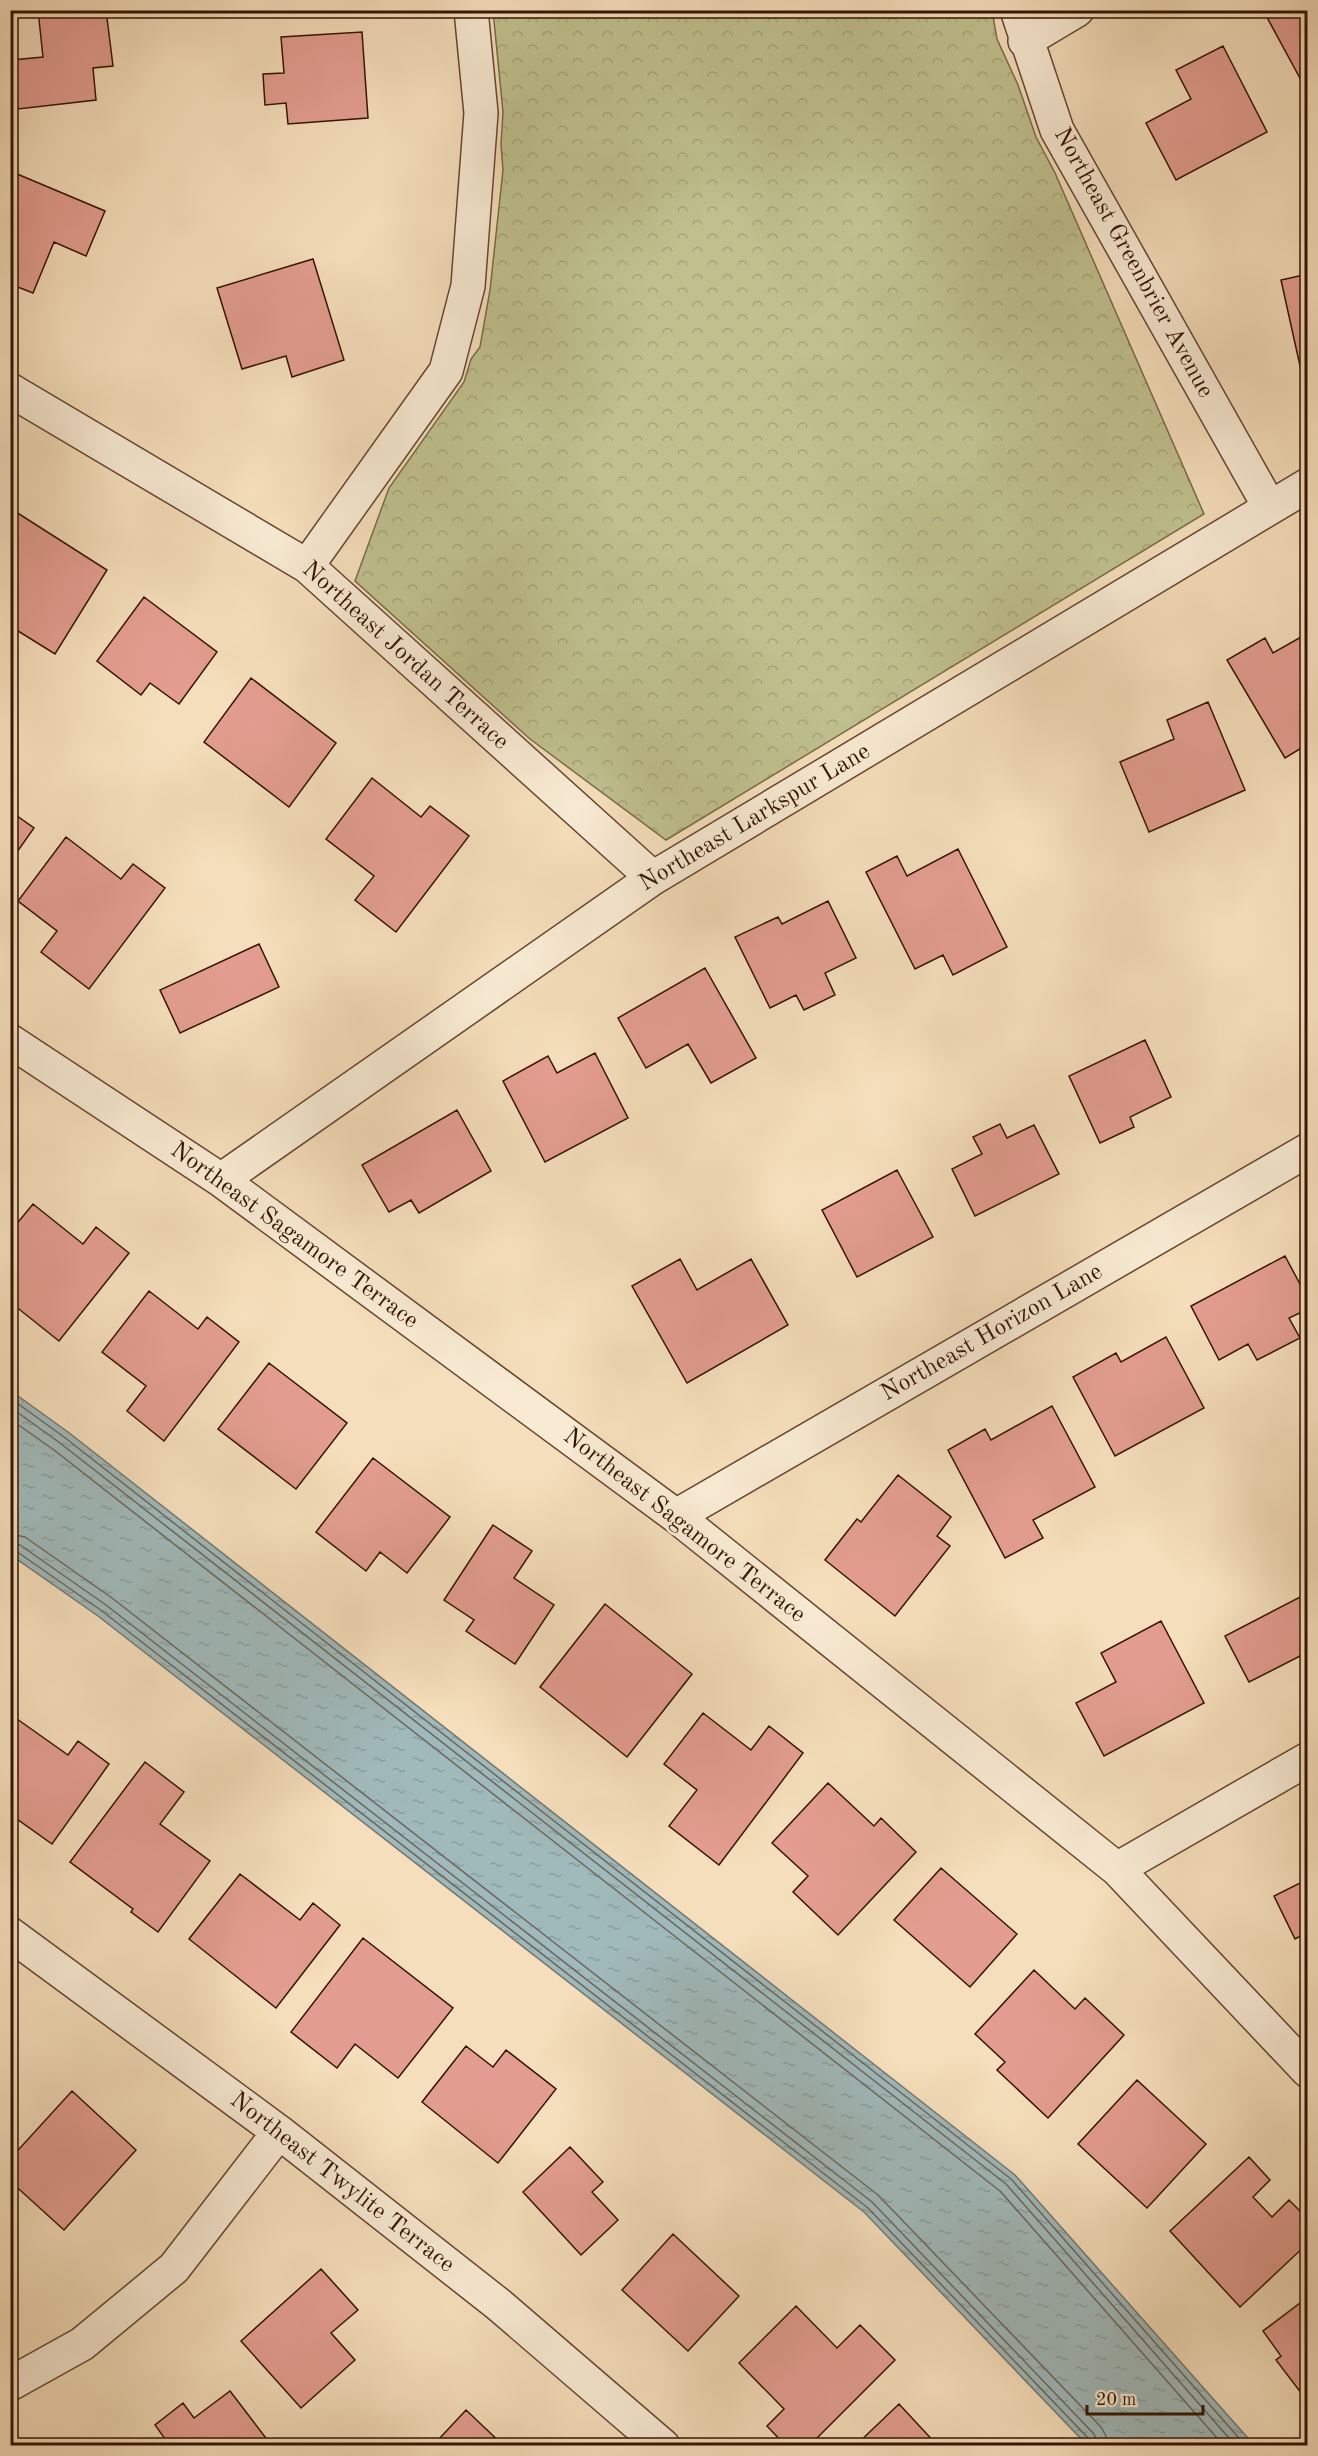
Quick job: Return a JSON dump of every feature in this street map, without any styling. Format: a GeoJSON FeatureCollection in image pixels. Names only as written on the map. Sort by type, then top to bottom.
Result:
{"type":"FeatureCollection","features":[{"type":"Feature","properties":{"kind":"street"},"geometry":{"type":"LineString","coordinates":[[307,566],[446,371],[468,286],[481,114],[471,10]]}},
{"type":"Feature","properties":{"kind":"street"},"geometry":{"type":"LineString","coordinates":[[1021,26],[1077,10]]}},
{"type":"Feature","properties":{"kind":"street","name":"Northeast Greenbrier Avenue"},"geometry":{"type":"LineString","coordinates":[[1021,26],[1057,130],[1269,506]]}},
{"type":"Feature","properties":{"kind":"street","name":"Northeast Jordan Terrace"},"geometry":{"type":"LineString","coordinates":[[10,390],[307,566],[653,878]]}},
{"type":"Feature","properties":{"kind":"street","name":"Northeast Larkspur Lane"},"geometry":{"type":"LineString","coordinates":[[221,1180],[653,878],[1269,506],[1308,485]]}},
{"type":"Feature","properties":{"kind":"street","name":"Northeast Sagamore Terrace"},"geometry":{"type":"LineString","coordinates":[[10,1041],[221,1180],[676,1516],[1118,1869],[1308,2071]]}},
{"type":"Feature","properties":{"kind":"street","name":"Northeast Horizon Lane"},"geometry":{"type":"LineString","coordinates":[[676,1516],[1308,1150]]}},
{"type":"Feature","properties":{"kind":"street"},"geometry":{"type":"LineString","coordinates":[[1118,1869],[1308,1760]]}},
{"type":"Feature","properties":{"kind":"street","name":"Northeast Twylite Terrace"},"geometry":{"type":"LineString","coordinates":[[10,1934],[279,2132],[498,2304],[663,2445]]}},
{"type":"Feature","properties":{"kind":"street"},"geometry":{"type":"LineString","coordinates":[[10,2384],[82,2344],[174,2268],[279,2132]]}},
{"type":"Feature","properties":{"kind":"green space"},"geometry":{"type":"Polygon","coordinates":[[[493,11],[992,11],[997,39],[1018,85],[1036,137],[1055,173],[1204,514],[666,840],[530,739],[355,581],[389,488],[464,382],[471,359],[480,347],[490,290],[503,170],[501,145],[503,112],[493,11]]]}},
{"type":"Feature","properties":{"kind":"water"},"geometry":{"type":"Polygon","coordinates":[[[11,1391],[68,1432],[1015,2175],[1254,2445],[1087,2445],[864,2212],[98,1616],[11,1555],[11,1391]]]}},
{"type":"Feature","properties":{"kind":"building"},"geometry":{"type":"Polygon","coordinates":[[[38,10],[106,10],[113,66],[93,68],[96,100],[18,109],[12,60],[43,57],[38,10]]]}},
{"type":"Feature","properties":{"kind":"building"},"geometry":{"type":"Polygon","coordinates":[[[1263,10],[1308,10],[1308,93],[1263,10]]]}},
{"type":"Feature","properties":{"kind":"building"},"geometry":{"type":"Polygon","coordinates":[[[362,32],[368,118],[288,124],[286,103],[265,105],[263,74],[284,73],[281,37],[362,32]]]}},
{"type":"Feature","properties":{"kind":"building"},"geometry":{"type":"Polygon","coordinates":[[[1223,46],[1267,132],[1176,180],[1146,123],[1191,99],[1176,70],[1223,46]]]}},
{"type":"Feature","properties":{"kind":"building"},"geometry":{"type":"Polygon","coordinates":[[[10,171],[105,211],[86,256],[54,242],[33,293],[10,284],[10,171]]]}},
{"type":"Feature","properties":{"kind":"building"},"geometry":{"type":"Polygon","coordinates":[[[313,259],[344,360],[292,377],[286,356],[242,369],[217,288],[313,259]]]}},
{"type":"Feature","properties":{"kind":"building"},"geometry":{"type":"Polygon","coordinates":[[[1308,274],[1308,383],[1304,384],[1281,280],[1308,274]]]}},
{"type":"Feature","properties":{"kind":"building"},"geometry":{"type":"Polygon","coordinates":[[[16,512],[107,570],[55,654],[10,626],[10,521],[16,512]]]}},
{"type":"Feature","properties":{"kind":"building"},"geometry":{"type":"Polygon","coordinates":[[[144,597],[217,652],[179,704],[150,683],[141,695],[97,661],[144,597]]]}},
{"type":"Feature","properties":{"kind":"building"},"geometry":{"type":"Polygon","coordinates":[[[1308,633],[1308,707],[1300,711],[1308,723],[1308,744],[1285,758],[1227,660],[1265,638],[1273,653],[1308,633]]]}},
{"type":"Feature","properties":{"kind":"building"},"geometry":{"type":"Polygon","coordinates":[[[251,678],[336,743],[289,807],[204,742],[251,678]]]}},
{"type":"Feature","properties":{"kind":"building"},"geometry":{"type":"Polygon","coordinates":[[[1208,702],[1245,790],[1149,832],[1120,762],[1174,739],[1167,720],[1208,702]]]}},
{"type":"Feature","properties":{"kind":"building"},"geometry":{"type":"Polygon","coordinates":[[[372,778],[421,817],[430,806],[469,836],[396,932],[355,900],[374,876],[326,839],[372,778]]]}},
{"type":"Feature","properties":{"kind":"building"},"geometry":{"type":"Polygon","coordinates":[[[10,811],[34,828],[10,862],[10,811]]]}},
{"type":"Feature","properties":{"kind":"building"},"geometry":{"type":"Polygon","coordinates":[[[66,837],[121,879],[133,864],[165,888],[89,989],[41,952],[57,931],[18,901],[66,837]]]}},
{"type":"Feature","properties":{"kind":"building"},"geometry":{"type":"Polygon","coordinates":[[[958,849],[1007,947],[953,975],[943,955],[915,969],[866,872],[897,856],[907,876],[958,849]]]}},
{"type":"Feature","properties":{"kind":"building"},"geometry":{"type":"Polygon","coordinates":[[[828,901],[856,958],[825,973],[835,995],[804,1010],[796,995],[770,1008],[735,937],[778,917],[782,924],[828,901]]]}},
{"type":"Feature","properties":{"kind":"building"},"geometry":{"type":"Polygon","coordinates":[[[259,944],[279,987],[180,1033],[160,990],[259,944]]]}},
{"type":"Feature","properties":{"kind":"building"},"geometry":{"type":"Polygon","coordinates":[[[705,968],[756,1058],[711,1083],[688,1044],[646,1068],[618,1018],[705,968]]]}},
{"type":"Feature","properties":{"kind":"building"},"geometry":{"type":"Polygon","coordinates":[[[1145,1040],[1171,1097],[1130,1117],[1134,1127],[1100,1143],[1069,1076],[1145,1040]]]}},
{"type":"Feature","properties":{"kind":"building"},"geometry":{"type":"Polygon","coordinates":[[[595,1053],[628,1118],[545,1162],[503,1081],[548,1056],[557,1073],[595,1053]]]}},
{"type":"Feature","properties":{"kind":"building"},"geometry":{"type":"Polygon","coordinates":[[[457,1110],[491,1171],[419,1213],[411,1200],[389,1212],[362,1165],[457,1110]]]}},
{"type":"Feature","properties":{"kind":"building"},"geometry":{"type":"Polygon","coordinates":[[[1000,1124],[1007,1138],[1034,1125],[1059,1174],[975,1216],[952,1169],[982,1154],[973,1137],[1000,1124]]]}},
{"type":"Feature","properties":{"kind":"building"},"geometry":{"type":"Polygon","coordinates":[[[897,1170],[933,1237],[857,1277],[822,1210],[897,1170]]]}},
{"type":"Feature","properties":{"kind":"building"},"geometry":{"type":"Polygon","coordinates":[[[33,1204],[83,1244],[96,1227],[129,1253],[59,1341],[10,1302],[10,1232],[33,1204]]]}},
{"type":"Feature","properties":{"kind":"building"},"geometry":{"type":"Polygon","coordinates":[[[1285,1256],[1308,1299],[1308,1309],[1289,1318],[1300,1338],[1257,1360],[1248,1344],[1219,1360],[1191,1306],[1285,1256]]]}},
{"type":"Feature","properties":{"kind":"building"},"geometry":{"type":"Polygon","coordinates":[[[680,1259],[697,1290],[751,1259],[788,1325],[687,1383],[632,1286],[680,1259]]]}},
{"type":"Feature","properties":{"kind":"building"},"geometry":{"type":"Polygon","coordinates":[[[149,1291],[198,1329],[207,1317],[239,1342],[164,1441],[127,1411],[146,1386],[102,1352],[149,1291]]]}},
{"type":"Feature","properties":{"kind":"building"},"geometry":{"type":"Polygon","coordinates":[[[1166,1337],[1204,1408],[1115,1456],[1073,1377],[1116,1353],[1121,1362],[1166,1337]]]}},
{"type":"Feature","properties":{"kind":"building"},"geometry":{"type":"Polygon","coordinates":[[[269,1363],[347,1423],[296,1489],[218,1429],[269,1363]]]}},
{"type":"Feature","properties":{"kind":"building"},"geometry":{"type":"Polygon","coordinates":[[[1052,1406],[1095,1487],[1033,1520],[1043,1538],[1005,1558],[948,1450],[985,1429],[991,1440],[1052,1406]]]}},
{"type":"Feature","properties":{"kind":"building"},"geometry":{"type":"Polygon","coordinates":[[[373,1458],[450,1517],[407,1573],[380,1552],[366,1571],[316,1532],[373,1458]]]}},
{"type":"Feature","properties":{"kind":"building"},"geometry":{"type":"Polygon","coordinates":[[[898,1475],[951,1517],[937,1536],[950,1546],[895,1616],[825,1560],[857,1519],[861,1522],[898,1475]]]}},
{"type":"Feature","properties":{"kind":"building"},"geometry":{"type":"Polygon","coordinates":[[[493,1525],[532,1551],[514,1578],[554,1605],[515,1664],[466,1631],[474,1620],[444,1600],[493,1525]]]}},
{"type":"Feature","properties":{"kind":"building"},"geometry":{"type":"Polygon","coordinates":[[[1304,1595],[1308,1603],[1308,1652],[1249,1682],[1225,1636],[1304,1595]]]}},
{"type":"Feature","properties":{"kind":"building"},"geometry":{"type":"Polygon","coordinates":[[[605,1604],[692,1674],[627,1757],[540,1687],[605,1604]]]}},
{"type":"Feature","properties":{"kind":"building"},"geometry":{"type":"Polygon","coordinates":[[[1161,1621],[1204,1703],[1104,1756],[1076,1703],[1116,1682],[1101,1653],[1161,1621]]]}},
{"type":"Feature","properties":{"kind":"building"},"geometry":{"type":"Polygon","coordinates":[[[703,1713],[751,1750],[769,1726],[803,1753],[719,1865],[669,1826],[697,1790],[664,1764],[703,1713]]]}},
{"type":"Feature","properties":{"kind":"building"},"geometry":{"type":"Polygon","coordinates":[[[10,1714],[68,1755],[78,1741],[109,1764],[52,1844],[10,1814],[10,1714]]]}},
{"type":"Feature","properties":{"kind":"building"},"geometry":{"type":"Polygon","coordinates":[[[145,1762],[184,1792],[160,1824],[210,1861],[158,1932],[131,1912],[133,1909],[70,1862],[145,1762]]]}},
{"type":"Feature","properties":{"kind":"building"},"geometry":{"type":"Polygon","coordinates":[[[828,1783],[874,1826],[881,1818],[916,1852],[838,1935],[793,1892],[808,1876],[772,1843],[828,1783]]]}},
{"type":"Feature","properties":{"kind":"building"},"geometry":{"type":"Polygon","coordinates":[[[941,1868],[1017,1934],[970,1987],[894,1920],[941,1868]]]}},
{"type":"Feature","properties":{"kind":"building"},"geometry":{"type":"Polygon","coordinates":[[[240,1874],[300,1920],[313,1903],[340,1925],[276,2008],[189,1939],[240,1874]]]}},
{"type":"Feature","properties":{"kind":"building"},"geometry":{"type":"Polygon","coordinates":[[[1308,1879],[1308,1932],[1295,1939],[1274,1896],[1308,1879]]]}},
{"type":"Feature","properties":{"kind":"building"},"geometry":{"type":"Polygon","coordinates":[[[363,1938],[453,2008],[398,2078],[355,2044],[337,2068],[291,2032],[363,1938]]]}},
{"type":"Feature","properties":{"kind":"building"},"geometry":{"type":"Polygon","coordinates":[[[1034,1970],[1075,2009],[1085,1998],[1124,2035],[1048,2118],[997,2070],[1005,2062],[975,2034],[1034,1970]]]}},
{"type":"Feature","properties":{"kind":"building"},"geometry":{"type":"Polygon","coordinates":[[[466,2046],[493,2067],[506,2050],[556,2089],[498,2163],[422,2102],[466,2046]]]}},
{"type":"Feature","properties":{"kind":"building"},"geometry":{"type":"Polygon","coordinates":[[[1137,2080],[1206,2144],[1147,2208],[1078,2144],[1137,2080]]]}},
{"type":"Feature","properties":{"kind":"building"},"geometry":{"type":"Polygon","coordinates":[[[72,2091],[136,2150],[64,2230],[10,2181],[10,2159],[72,2091]]]}},
{"type":"Feature","properties":{"kind":"building"},"geometry":{"type":"Polygon","coordinates":[[[570,2147],[603,2182],[592,2192],[618,2220],[581,2255],[523,2192],[570,2147]]]}},
{"type":"Feature","properties":{"kind":"building"},"geometry":{"type":"Polygon","coordinates":[[[1249,2157],[1270,2180],[1253,2197],[1272,2217],[1289,2200],[1308,2219],[1308,2243],[1240,2307],[1170,2231],[1249,2157]]]}},
{"type":"Feature","properties":{"kind":"building"},"geometry":{"type":"Polygon","coordinates":[[[673,2234],[739,2296],[688,2351],[622,2290],[673,2234]]]}},
{"type":"Feature","properties":{"kind":"building"},"geometry":{"type":"Polygon","coordinates":[[[321,2269],[358,2310],[331,2333],[355,2360],[301,2408],[241,2341],[321,2269]]]}},
{"type":"Feature","properties":{"kind":"building"},"geometry":{"type":"Polygon","coordinates":[[[1308,2297],[1308,2402],[1276,2360],[1281,2356],[1263,2331],[1308,2297]]]}},
{"type":"Feature","properties":{"kind":"building"},"geometry":{"type":"Polygon","coordinates":[[[796,2306],[837,2348],[860,2325],[895,2360],[809,2446],[786,2446],[767,2426],[784,2409],[739,2363],[796,2306]]]}},
{"type":"Feature","properties":{"kind":"building"},"geometry":{"type":"Polygon","coordinates":[[[230,2391],[272,2446],[170,2446],[155,2425],[183,2403],[194,2418],[230,2391]]]}},
{"type":"Feature","properties":{"kind":"building"},"geometry":{"type":"Polygon","coordinates":[[[899,2404],[938,2446],[855,2446],[899,2404]]]}},
{"type":"Feature","properties":{"kind":"building"},"geometry":{"type":"Polygon","coordinates":[[[466,2410],[504,2446],[443,2446],[438,2440],[466,2410]]]}}]}
